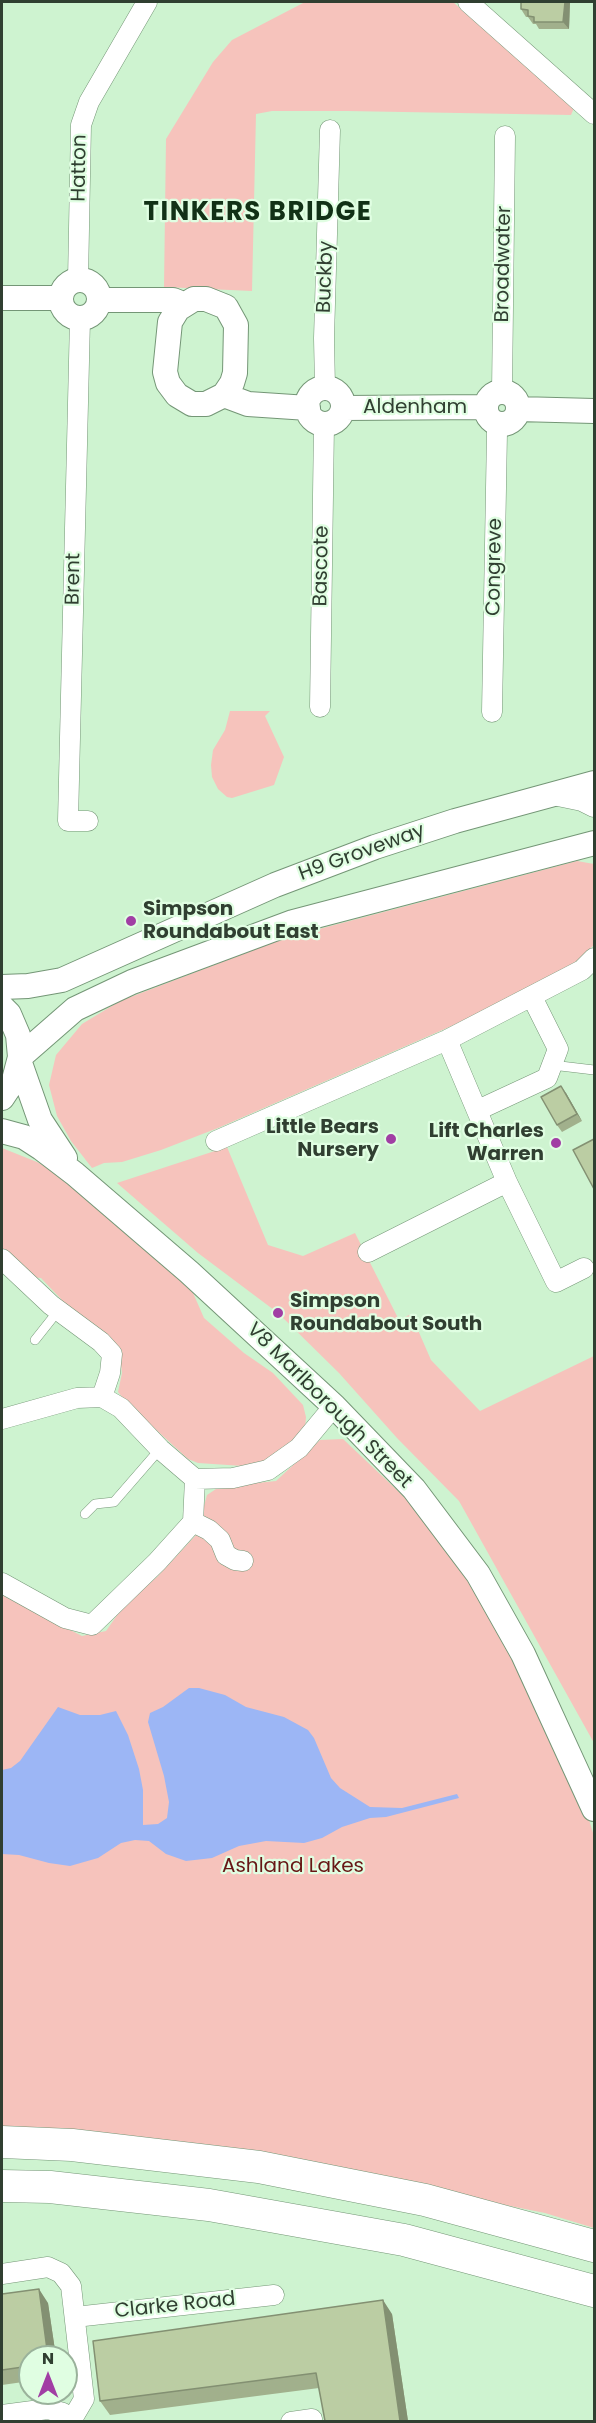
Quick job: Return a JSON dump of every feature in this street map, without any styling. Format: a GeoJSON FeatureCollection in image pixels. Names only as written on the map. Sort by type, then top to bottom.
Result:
{"type":"FeatureCollection","features":[{"type":"Feature","properties":{"kind":"highway"},"geometry":{"type":"LineString","coordinates":[[2,2142],[72,2145],[259,2167],[426,2200],[588,2245]]}},
{"type":"Feature","properties":{"kind":"highway"},"geometry":{"type":"LineString","coordinates":[[2,2186],[50,2187],[209,2205],[404,2240],[588,2288]]}},
{"type":"Feature","properties":{"kind":"street","name":"Hatton"},"geometry":{"type":"LineString","coordinates":[[78,280],[81,125],[89,102],[147,2]]}},
{"type":"Feature","properties":{"kind":"street"},"geometry":{"type":"LineString","coordinates":[[468,2],[594,114]]}},
{"type":"Feature","properties":{"kind":"street","name":"Buckby"},"geometry":{"type":"LineString","coordinates":[[325,388],[324,338],[330,130]]}},
{"type":"Feature","properties":{"kind":"street","name":"Broadwater"},"geometry":{"type":"LineString","coordinates":[[502,408],[505,136]]}},
{"type":"Feature","properties":{"kind":"street"},"geometry":{"type":"LineString","coordinates":[[78,280],[93,285],[100,300],[96,311],[80,319],[68,315],[61,298],[64,288],[78,280]]}},
{"type":"Feature","properties":{"kind":"street"},"geometry":{"type":"LineString","coordinates":[[2,298],[61,298]]}},
{"type":"Feature","properties":{"kind":"street"},"geometry":{"type":"LineString","coordinates":[[194,299],[206,299],[226,307],[236,325],[235,372],[232,383],[224,395],[206,404],[192,404],[177,395],[168,383],[165,372],[170,322],[183,304],[194,299]]}},
{"type":"Feature","properties":{"kind":"street"},"geometry":{"type":"LineString","coordinates":[[100,300],[173,300],[183,304]]}},
{"type":"Feature","properties":{"kind":"street","name":"Brent"},"geometry":{"type":"LineString","coordinates":[[80,319],[68,821],[88,821]]}},
{"type":"Feature","properties":{"kind":"street"},"geometry":{"type":"LineString","coordinates":[[224,395],[248,404],[336,420],[343,408],[340,396],[336,392],[325,388],[312,394],[316,416]]}},
{"type":"Feature","properties":{"kind":"street","name":"Aldenham"},"geometry":{"type":"LineString","coordinates":[[343,408],[502,408],[594,411]]}},
{"type":"Feature","properties":{"kind":"street","name":"Congreve"},"geometry":{"type":"LineString","coordinates":[[492,711],[497,432],[502,408]]}},
{"type":"Feature","properties":{"kind":"street","name":"Bascote"},"geometry":{"type":"LineString","coordinates":[[316,416],[320,707]]}},
{"type":"Feature","properties":{"kind":"street","name":"H9 Groveway"},"geometry":{"type":"LineString","coordinates":[[2,987],[28,986],[62,980],[305,873],[455,821],[594,783]]}},
{"type":"Feature","properties":{"kind":"street"},"geometry":{"type":"LineString","coordinates":[[550,794],[582,801],[594,807]]}},
{"type":"Feature","properties":{"kind":"street"},"geometry":{"type":"LineString","coordinates":[[2,1098],[14,1080],[20,1060],[75,1009],[132,982],[282,926],[594,843]]}},
{"type":"Feature","properties":{"kind":"street"},"geometry":{"type":"LineString","coordinates":[[216,1141],[447,1040],[582,970],[594,958]]}},
{"type":"Feature","properties":{"kind":"street"},"geometry":{"type":"LineString","coordinates":[[478,1110],[547,1078],[558,1049],[532,997]]}},
{"type":"Feature","properties":{"kind":"street","name":"V8 Marlborough Street"},"geometry":{"type":"LineString","coordinates":[[2,1007],[9,1014],[18,1035],[20,1060],[40,1120],[75,1174]]}},
{"type":"Feature","properties":{"kind":"street"},"geometry":{"type":"LineString","coordinates":[[447,1040],[507,1182],[556,1282],[584,1268]]}},
{"type":"Feature","properties":{"kind":"street","name":"V8 Marlborough Street"},"geometry":{"type":"LineString","coordinates":[[2,1131],[24,1137],[75,1174],[189,1272],[334,1406],[414,1489],[478,1574],[523,1654],[594,1809]]}},
{"type":"Feature","properties":{"kind":"street"},"geometry":{"type":"LineString","coordinates":[[368,1252],[507,1182]]}},
{"type":"Feature","properties":{"kind":"street"},"geometry":{"type":"LineString","coordinates":[[2,1259],[58,1311],[101,1342],[112,1354],[110,1373],[102,1397]]}},
{"type":"Feature","properties":{"kind":"street"},"geometry":{"type":"LineString","coordinates":[[2,1419],[77,1398],[102,1397],[121,1408],[160,1449],[195,1479],[233,1478],[268,1470],[299,1448],[334,1406]]}},
{"type":"Feature","properties":{"kind":"street"},"geometry":{"type":"LineString","coordinates":[[2,1583],[65,1618],[92,1625],[157,1562],[193,1522],[195,1479]]}},
{"type":"Feature","properties":{"kind":"street"},"geometry":{"type":"LineString","coordinates":[[193,1522],[209,1530],[220,1540],[226,1555],[243,1561]]}},
{"type":"Feature","properties":{"kind":"street"},"geometry":{"type":"LineString","coordinates":[[2,2274],[48,2267],[61,2273],[72,2286],[84,2399],[71,2421],[63,2413],[48,2409],[2,2415]]}},
{"type":"Feature","properties":{"kind":"street","name":"Clarke Road"},"geometry":{"type":"LineString","coordinates":[[75,2318],[274,2295]]}},
{"type":"Feature","properties":{"kind":"street"},"geometry":{"type":"LineString","coordinates":[[291,2421],[312,2419]]}},
{"type":"Feature","properties":{"kind":"lane"},"geometry":{"type":"LineString","coordinates":[[552,1065],[594,1070]]}},
{"type":"Feature","properties":{"kind":"lane"},"geometry":{"type":"LineString","coordinates":[[34,1340],[58,1311]]}},
{"type":"Feature","properties":{"kind":"lane"},"geometry":{"type":"LineString","coordinates":[[85,1514],[95,1504],[114,1502],[160,1449]]}},
{"type":"Feature","properties":{"kind":"green space"},"geometry":{"type":"Polygon","coordinates":[[[305,2],[453,2],[574,108],[571,115],[347,111],[272,111],[256,114],[252,291],[164,287],[166,139],[213,62],[232,40],[305,2]]]}},
{"type":"Feature","properties":{"kind":"green space"},"geometry":{"type":"Polygon","coordinates":[[[230,711],[270,711],[265,716],[284,757],[274,785],[232,798],[227,797],[218,789],[212,777],[211,765],[213,750],[225,730],[230,711]]]}},
{"type":"Feature","properties":{"kind":"green space"},"geometry":{"type":"Polygon","coordinates":[[[577,861],[594,864],[594,945],[572,965],[463,1021],[218,1128],[122,1162],[104,1163],[92,1168],[71,1141],[57,1116],[49,1085],[56,1055],[82,1024],[120,1001],[285,938],[577,861]]]}},
{"type":"Feature","properties":{"kind":"green space"},"geometry":{"type":"Polygon","coordinates":[[[227,1147],[268,1245],[303,1256],[355,1233],[399,1320],[411,1314],[431,1360],[480,1411],[594,1356],[594,1743],[459,1501],[397,1438],[339,1373],[278,1313],[198,1253],[117,1183],[227,1147]]]}},
{"type":"Feature","properties":{"kind":"green space"},"geometry":{"type":"Polygon","coordinates":[[[2,1148],[37,1162],[66,1178],[190,1286],[204,1318],[244,1353],[273,1373],[303,1405],[306,1417],[305,1429],[272,1461],[243,1466],[198,1463],[188,1459],[128,1404],[118,1392],[122,1373],[120,1356],[65,1310],[61,1299],[41,1278],[29,1277],[2,1250],[2,1148]]]}},
{"type":"Feature","properties":{"kind":"green space","name":"Ashland Lakes"},"geometry":{"type":"Polygon","coordinates":[[[343,1439],[417,1509],[471,1583],[519,1663],[582,1797],[594,1836],[594,2228],[545,2213],[264,2157],[2,2129],[2,1595],[82,1636],[106,1631],[127,1601],[157,1577],[196,1535],[207,1495],[219,1487],[276,1481],[320,1440],[343,1439]]]}},
{"type":"Feature","properties":{"kind":"water"},"geometry":{"type":"Polygon","coordinates":[[[189,1688],[199,1688],[225,1695],[246,1707],[284,1717],[308,1730],[314,1738],[331,1778],[340,1788],[370,1807],[402,1808],[457,1794],[459,1798],[386,1817],[370,1818],[304,1843],[266,1841],[239,1846],[212,1858],[186,1861],[166,1854],[149,1841],[135,1840],[121,1843],[98,1858],[70,1866],[19,1855],[2,1854],[2,1770],[11,1768],[20,1761],[58,1707],[80,1715],[100,1715],[116,1711],[128,1735],[139,1769],[143,1790],[143,1825],[158,1824],[167,1818],[169,1802],[164,1776],[148,1722],[150,1713],[163,1707],[189,1688]]]}},
{"type":"Feature","properties":{"kind":"building"},"geometry":{"type":"Polygon","coordinates":[[[521,2],[565,2],[563,22],[534,22],[534,17],[528,16],[528,10],[521,9],[521,2]]]}},
{"type":"Feature","properties":{"kind":"building"},"geometry":{"type":"Polygon","coordinates":[[[561,1086],[577,1114],[557,1125],[541,1097],[561,1086]]]}},
{"type":"Feature","properties":{"kind":"building"},"geometry":{"type":"Polygon","coordinates":[[[594,1139],[594,1189],[573,1150],[594,1139]]]}},
{"type":"Feature","properties":{"kind":"building"},"geometry":{"type":"Polygon","coordinates":[[[39,2289],[46,2345],[18,2345],[18,2368],[2,2370],[2,2294],[39,2289]]]}},
{"type":"Feature","properties":{"kind":"building"},"geometry":{"type":"Polygon","coordinates":[[[383,2300],[400,2421],[325,2421],[316,2373],[100,2401],[93,2341],[383,2300]]]}},
{"type":"Feature","properties":{"kind":"place","name":"Simpson Roundabout East"},"geometry":{"type":"Point","coordinates":[131,921]}},
{"type":"Feature","properties":{"kind":"place","name":"Little Bears Nursery"},"geometry":{"type":"Point","coordinates":[391,1139]}},
{"type":"Feature","properties":{"kind":"place","name":"Lift Charles Warren"},"geometry":{"type":"Point","coordinates":[556,1143]}},
{"type":"Feature","properties":{"kind":"place","name":"Simpson Roundabout South"},"geometry":{"type":"Point","coordinates":[278,1313]}},
{"type":"Feature","properties":{"kind":"district","name":"TINKERS BRIDGE"},"geometry":{"type":"Point","coordinates":[258,213]}}]}
